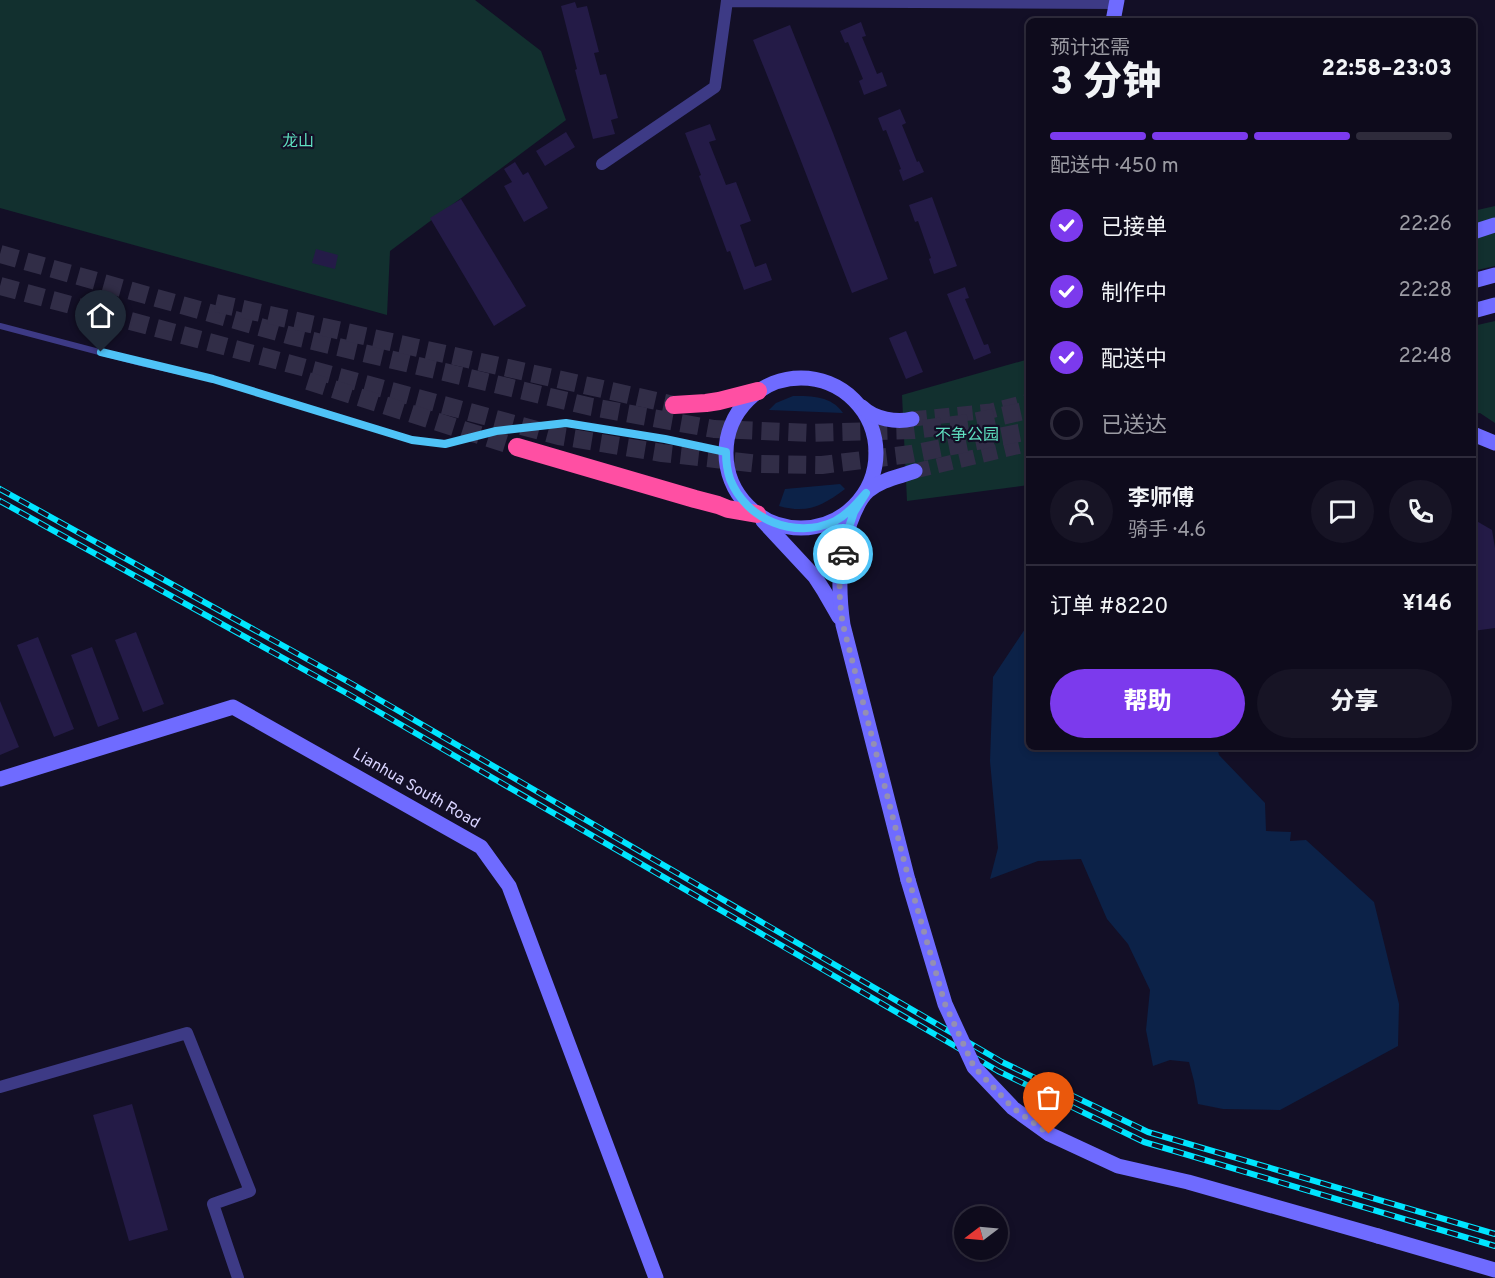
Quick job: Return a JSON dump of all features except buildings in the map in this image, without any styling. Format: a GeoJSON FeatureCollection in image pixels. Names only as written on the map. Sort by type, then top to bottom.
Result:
{"type":"FeatureCollection","features":[{"type":"Feature","properties":{"kind":"highway"},"geometry":{"type":"LineString","coordinates":[[674,405],[712,402],[758,391]]}},
{"type":"Feature","properties":{"kind":"highway"},"geometry":{"type":"LineString","coordinates":[[517,447],[718,504],[728,509],[757,514]]}},
{"type":"Feature","properties":{"kind":"street"},"geometry":{"type":"LineString","coordinates":[[602,164],[715,87],[727,2],[1116,2],[1113,18]]}},
{"type":"Feature","properties":{"kind":"street"},"geometry":{"type":"LineString","coordinates":[[1476,231],[1495,225]]}},
{"type":"Feature","properties":{"kind":"street"},"geometry":{"type":"LineString","coordinates":[[1476,280],[1495,275]]}},
{"type":"Feature","properties":{"kind":"street"},"geometry":{"type":"LineString","coordinates":[[1476,310],[1495,304]]}},
{"type":"Feature","properties":{"kind":"street"},"geometry":{"type":"LineString","coordinates":[[843,625],[814,577],[740,498],[727,466],[728,431],[740,408],[749,397],[776,381],[791,377],[830,382],[843,390],[866,411],[892,420],[912,419]]}},
{"type":"Feature","properties":{"kind":"street"},"geometry":{"type":"LineString","coordinates":[[860,404],[872,426],[876,450],[875,469],[866,493],[854,512],[847,533],[840,567],[840,608],[909,880],[945,1004],[974,1067],[1013,1108],[1049,1134],[1118,1166],[1188,1182],[1495,1270]]}},
{"type":"Feature","properties":{"kind":"street"},"geometry":{"type":"LineString","coordinates":[[1476,435],[1495,443]]}},
{"type":"Feature","properties":{"kind":"street"},"geometry":{"type":"LineString","coordinates":[[757,514],[781,526],[795,528],[807,528],[833,522],[854,507],[866,493],[878,484],[915,471]]}},
{"type":"Feature","properties":{"kind":"street","name":"Lianhua South Road"},"geometry":{"type":"LineString","coordinates":[[0,779],[233,706],[481,847],[509,886],[656,1278]]}},
{"type":"Feature","properties":{"kind":"street"},"geometry":{"type":"LineString","coordinates":[[0,1088],[187,1032],[250,1191],[213,1204],[238,1278]]}},
{"type":"Feature","properties":{"kind":"lane"},"geometry":{"type":"LineString","coordinates":[[0,326],[141,363],[213,379],[412,440],[445,444],[496,431],[566,423],[665,439],[726,452]]}},
{"type":"Feature","properties":{"kind":"green space","name":"龙山"},"geometry":{"type":"Polygon","coordinates":[[[0,0],[475,0],[541,51],[566,120],[390,251],[387,315],[0,208],[0,0]]]}},
{"type":"Feature","properties":{"kind":"green space"},"geometry":{"type":"Polygon","coordinates":[[[1495,206],[1495,266],[1476,270],[1476,210],[1495,206]]]}},
{"type":"Feature","properties":{"kind":"green space"},"geometry":{"type":"Polygon","coordinates":[[[1495,321],[1495,423],[1480,413],[1476,414],[1476,325],[1495,321]]]}},
{"type":"Feature","properties":{"kind":"green space","name":"不争公园"},"geometry":{"type":"Polygon","coordinates":[[[1026,360],[1026,485],[907,501],[902,395],[1026,360]]]}},
{"type":"Feature","properties":{"kind":"water"},"geometry":{"type":"Polygon","coordinates":[[[793,396],[827,400],[843,413],[769,410],[776,403],[793,396]]]}},
{"type":"Feature","properties":{"kind":"water"},"geometry":{"type":"Polygon","coordinates":[[[840,484],[845,489],[814,507],[798,509],[779,506],[785,489],[840,484]]]}},
{"type":"Feature","properties":{"kind":"water"},"geometry":{"type":"Polygon","coordinates":[[[1026,628],[1026,750],[1218,750],[1219,755],[1265,803],[1266,831],[1291,832],[1290,841],[1306,840],[1374,902],[1399,1004],[1398,1046],[1280,1110],[1223,1109],[1198,1104],[1189,1062],[1170,1060],[1153,1066],[1146,1030],[1150,990],[1128,944],[1107,919],[1081,859],[1038,861],[990,879],[998,848],[990,761],[993,677],[1026,628]]]}},
{"type":"Feature","properties":{"kind":"tunnel"},"geometry":{"type":"LineString","coordinates":[[0,254],[292,336],[592,407],[714,429],[810,433],[914,430],[969,423],[1026,411]]}},
{"type":"Feature","properties":{"kind":"tunnel"},"geometry":{"type":"LineString","coordinates":[[0,286],[559,436],[662,453],[759,464],[822,465],[911,454],[1026,432]]}},
{"type":"Feature","properties":{"kind":"tunnel"},"geometry":{"type":"LineString","coordinates":[[216,303],[674,405]]}},
{"type":"Feature","properties":{"kind":"tunnel"},"geometry":{"type":"LineString","coordinates":[[308,381],[517,447]]}},
{"type":"Feature","properties":{"kind":"tunnel"},"geometry":{"type":"LineString","coordinates":[[912,419],[991,411],[1026,402]]}},
{"type":"Feature","properties":{"kind":"tunnel"},"geometry":{"type":"LineString","coordinates":[[915,471],[1026,445]]}},
{"type":"Feature","properties":{"kind":"railway"},"geometry":{"type":"LineString","coordinates":[[0,489],[354,685],[1002,1062],[1148,1132],[1495,1234]]}},
{"type":"Feature","properties":{"kind":"railway"},"geometry":{"type":"LineString","coordinates":[[0,501],[348,694],[998,1071],[1144,1142],[1495,1246]]}},
{"type":"Feature","properties":{"kind":"way so far"},"geometry":{"type":"LineString","coordinates":[[843,554],[839,586],[843,625],[909,880],[945,1004],[974,1067],[1013,1108],[1049,1134]]}},
{"type":"Feature","properties":{"kind":"route"},"geometry":{"type":"LineString","coordinates":[[101,352],[213,379],[412,440],[445,444],[496,431],[566,423],[665,439],[726,452],[731,480],[740,498],[757,514],[781,526],[807,528],[833,522],[854,507],[866,493],[854,512],[843,554]]}}]}
